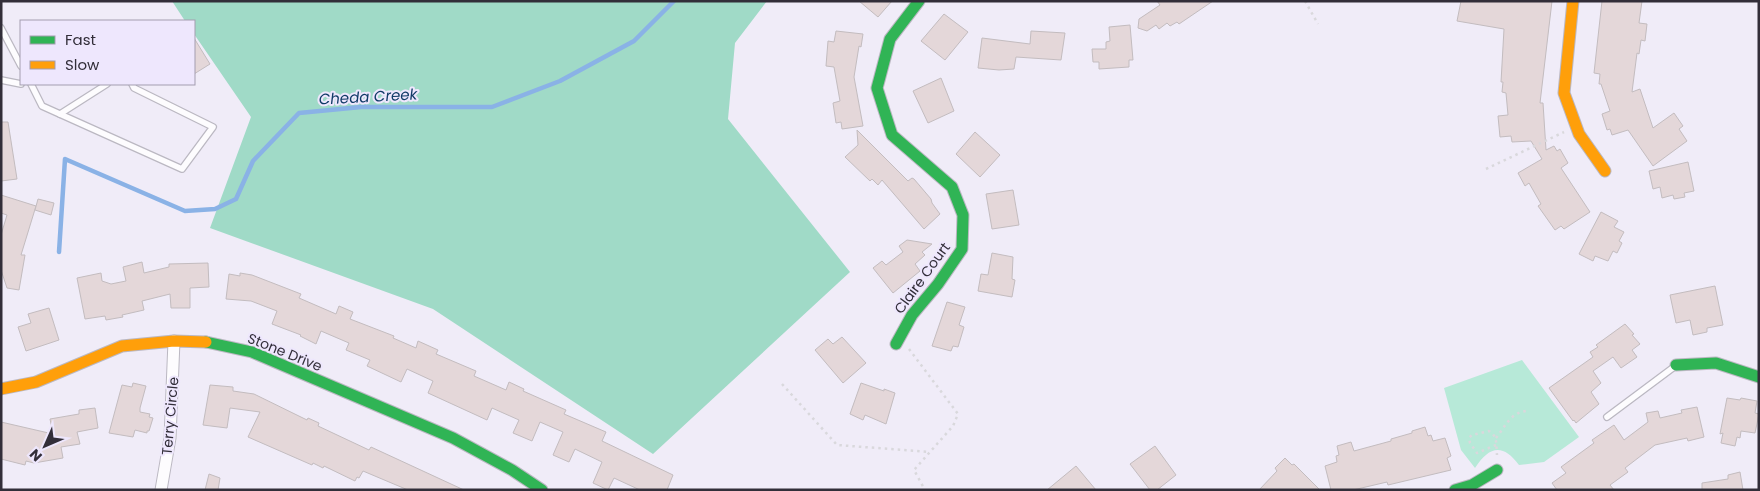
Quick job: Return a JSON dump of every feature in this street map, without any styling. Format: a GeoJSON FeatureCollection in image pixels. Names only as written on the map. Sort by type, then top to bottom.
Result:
{"type":"FeatureCollection","features":[{"type":"Feature","properties":{"kind":"street","name":"Claire Court"},"geometry":{"type":"LineString","coordinates":[[897,342],[912,315],[938,284],[962,250],[963,215],[952,187],[892,135],[877,88],[890,39],[919,1]]}},
{"type":"Feature","properties":{"kind":"street"},"geometry":{"type":"LineString","coordinates":[[1573,1],[1564,93],[1579,134],[1605,171]]}},
{"type":"Feature","properties":{"kind":"street","name":"Stone Drive"},"geometry":{"type":"LineString","coordinates":[[1,389],[36,382],[122,346],[174,341],[208,342],[252,352],[453,438],[512,470],[542,490]]}},
{"type":"Feature","properties":{"kind":"street","name":"Terry Circle"},"geometry":{"type":"LineString","coordinates":[[161,490],[170,438],[174,341]]}},
{"type":"Feature","properties":{"kind":"street"},"geometry":{"type":"LineString","coordinates":[[1676,365],[1716,363],[1759,377]]}},
{"type":"Feature","properties":{"kind":"street"},"geometry":{"type":"LineString","coordinates":[[1455,490],[1472,485],[1498,470]]}},
{"type":"Feature","properties":{"kind":"lane"},"geometry":{"type":"LineString","coordinates":[[1,28],[20,64]]}},
{"type":"Feature","properties":{"kind":"lane"},"geometry":{"type":"LineString","coordinates":[[1,80],[20,84]]}},
{"type":"Feature","properties":{"kind":"lane"},"geometry":{"type":"LineString","coordinates":[[31,85],[42,106],[182,169],[213,127],[134,88],[132,85]]}},
{"type":"Feature","properties":{"kind":"lane"},"geometry":{"type":"LineString","coordinates":[[60,114],[105,85]]}},
{"type":"Feature","properties":{"kind":"lane"},"geometry":{"type":"LineString","coordinates":[[1607,417],[1676,365]]}},
{"type":"Feature","properties":{"kind":"path"},"geometry":{"type":"LineString","coordinates":[[1305,1],[1318,24]]}},
{"type":"Feature","properties":{"kind":"path"},"geometry":{"type":"LineString","coordinates":[[1486,169],[1576,126]]}},
{"type":"Feature","properties":{"kind":"path"},"geometry":{"type":"LineString","coordinates":[[897,342],[913,352],[958,414],[953,426],[914,470],[925,490]]}},
{"type":"Feature","properties":{"kind":"path"},"geometry":{"type":"LineString","coordinates":[[782,384],[836,445],[930,452]]}},
{"type":"Feature","properties":{"kind":"path"},"geometry":{"type":"LineString","coordinates":[[1496,438],[1489,431],[1472,435],[1469,438],[1477,453],[1496,445],[1496,438],[1512,417],[1526,411]]}},
{"type":"Feature","properties":{"kind":"green space"},"geometry":{"type":"Polygon","coordinates":[[[172,1],[767,1],[735,43],[728,119],[850,272],[653,454],[433,309],[210,228],[251,117],[195,35],[195,20],[184,20],[172,1]]]}},
{"type":"Feature","properties":{"kind":"green space"},"geometry":{"type":"Polygon","coordinates":[[[1522,360],[1579,437],[1544,462],[1519,465],[1507,453],[1502,450],[1496,450],[1486,455],[1475,468],[1461,450],[1444,388],[1522,360]]]}},
{"type":"Feature","properties":{"kind":"building"},"geometry":{"type":"Polygon","coordinates":[[[859,1],[892,1],[878,17],[859,1]]]}},
{"type":"Feature","properties":{"kind":"building"},"geometry":{"type":"Polygon","coordinates":[[[1157,1],[1213,1],[1179,24],[1177,22],[1170,26],[1167,23],[1159,29],[1156,25],[1147,31],[1138,28],[1139,19],[1160,5],[1157,1]]]}},
{"type":"Feature","properties":{"kind":"building"},"geometry":{"type":"Polygon","coordinates":[[[1461,1],[1552,1],[1540,103],[1543,103],[1546,150],[1554,146],[1557,151],[1560,149],[1568,163],[1561,168],[1590,212],[1564,229],[1561,226],[1555,230],[1538,206],[1541,204],[1529,183],[1525,186],[1518,173],[1542,159],[1531,141],[1512,142],[1511,136],[1500,137],[1498,116],[1508,115],[1506,93],[1502,92],[1503,82],[1501,82],[1504,29],[1457,21],[1461,1]]]}},
{"type":"Feature","properties":{"kind":"building"},"geometry":{"type":"Polygon","coordinates":[[[1602,1],[1642,1],[1639,23],[1647,24],[1645,41],[1641,40],[1639,54],[1637,53],[1632,92],[1640,89],[1653,128],[1674,113],[1683,126],[1679,129],[1687,141],[1653,166],[1628,130],[1612,135],[1610,129],[1607,130],[1602,114],[1610,111],[1601,84],[1599,84],[1600,74],[1594,73],[1602,1]]]}},
{"type":"Feature","properties":{"kind":"building"},"geometry":{"type":"Polygon","coordinates":[[[944,14],[968,32],[945,60],[921,41],[944,14]]]}},
{"type":"Feature","properties":{"kind":"building"},"geometry":{"type":"Polygon","coordinates":[[[1130,25],[1133,60],[1129,60],[1129,67],[1099,69],[1099,62],[1093,62],[1092,49],[1106,49],[1106,42],[1110,41],[1109,27],[1130,25]]]}},
{"type":"Feature","properties":{"kind":"building"},"geometry":{"type":"Polygon","coordinates":[[[836,31],[863,34],[854,77],[863,126],[842,129],[841,122],[836,123],[833,103],[840,101],[834,67],[826,66],[828,41],[834,42],[836,31]]]}},
{"type":"Feature","properties":{"kind":"building"},"geometry":{"type":"Polygon","coordinates":[[[1031,31],[1065,33],[1061,60],[1016,57],[1014,69],[978,68],[982,38],[1030,44],[1031,31]]]}},
{"type":"Feature","properties":{"kind":"building"},"geometry":{"type":"Polygon","coordinates":[[[195,40],[210,64],[195,73],[195,40]]]}},
{"type":"Feature","properties":{"kind":"building"},"geometry":{"type":"Polygon","coordinates":[[[941,78],[954,111],[928,123],[913,91],[941,78]]]}},
{"type":"Feature","properties":{"kind":"building"},"geometry":{"type":"Polygon","coordinates":[[[1,122],[8,122],[17,179],[1,181],[1,122]]]}},
{"type":"Feature","properties":{"kind":"building"},"geometry":{"type":"Polygon","coordinates":[[[857,130],[908,181],[912,178],[914,179],[931,199],[940,214],[924,229],[882,180],[878,185],[872,179],[870,181],[845,157],[858,145],[857,130]]]}},
{"type":"Feature","properties":{"kind":"building"},"geometry":{"type":"Polygon","coordinates":[[[975,132],[1000,155],[980,177],[956,154],[975,132]]]}},
{"type":"Feature","properties":{"kind":"building"},"geometry":{"type":"Polygon","coordinates":[[[1688,162],[1694,191],[1684,193],[1685,197],[1674,199],[1673,195],[1662,198],[1660,187],[1653,189],[1649,171],[1688,162]]]}},
{"type":"Feature","properties":{"kind":"building"},"geometry":{"type":"Polygon","coordinates":[[[1013,190],[1019,225],[992,229],[986,194],[1013,190]]]}},
{"type":"Feature","properties":{"kind":"building"},"geometry":{"type":"Polygon","coordinates":[[[1,195],[36,206],[21,255],[25,255],[19,290],[7,288],[1,270],[1,235],[7,215],[1,213],[1,195]]]}},
{"type":"Feature","properties":{"kind":"building"},"geometry":{"type":"Polygon","coordinates":[[[38,199],[54,203],[51,215],[35,210],[38,199]]]}},
{"type":"Feature","properties":{"kind":"building"},"geometry":{"type":"Polygon","coordinates":[[[1601,212],[1618,221],[1614,227],[1624,232],[1619,241],[1622,243],[1617,253],[1613,251],[1608,261],[1595,256],[1593,261],[1579,254],[1601,212]]]}},
{"type":"Feature","properties":{"kind":"building"},"geometry":{"type":"Polygon","coordinates":[[[907,240],[932,244],[922,252],[925,255],[915,264],[920,271],[893,293],[873,268],[882,261],[886,265],[903,252],[899,246],[907,240]]]}},
{"type":"Feature","properties":{"kind":"building"},"geometry":{"type":"Polygon","coordinates":[[[992,253],[1013,257],[1012,279],[1015,280],[1012,297],[978,291],[981,274],[988,275],[992,253]]]}},
{"type":"Feature","properties":{"kind":"building"},"geometry":{"type":"Polygon","coordinates":[[[142,262],[144,273],[169,267],[169,264],[208,263],[209,287],[190,288],[190,308],[171,308],[170,294],[142,301],[144,310],[122,315],[123,317],[106,320],[105,316],[85,319],[77,278],[101,273],[102,281],[111,284],[126,281],[123,267],[142,262]]]}},
{"type":"Feature","properties":{"kind":"building"},"geometry":{"type":"Polygon","coordinates":[[[240,273],[252,275],[301,294],[299,298],[336,314],[339,306],[353,312],[350,319],[394,336],[393,338],[416,348],[418,341],[438,350],[436,354],[476,371],[474,376],[506,390],[509,382],[524,389],[523,391],[566,410],[564,414],[606,432],[602,441],[673,475],[667,490],[640,490],[614,478],[608,490],[593,483],[602,462],[575,449],[569,462],[553,455],[563,432],[540,422],[532,441],[513,433],[519,420],[492,408],[487,420],[428,393],[433,381],[407,369],[401,382],[367,366],[370,360],[346,350],[349,343],[321,331],[316,344],[301,335],[272,324],[277,311],[251,301],[226,299],[229,274],[240,276],[240,273]]]}},
{"type":"Feature","properties":{"kind":"building"},"geometry":{"type":"Polygon","coordinates":[[[1715,286],[1723,325],[1707,328],[1707,332],[1693,335],[1690,320],[1676,323],[1670,295],[1715,286]]]}},
{"type":"Feature","properties":{"kind":"building"},"geometry":{"type":"Polygon","coordinates":[[[947,302],[965,307],[959,325],[964,327],[958,347],[953,346],[951,351],[932,346],[947,302]]]}},
{"type":"Feature","properties":{"kind":"building"},"geometry":{"type":"Polygon","coordinates":[[[49,308],[59,340],[26,351],[18,327],[31,323],[28,314],[49,308]]]}},
{"type":"Feature","properties":{"kind":"building"},"geometry":{"type":"Polygon","coordinates":[[[1625,324],[1640,344],[1632,350],[1637,357],[1621,368],[1613,357],[1593,371],[1601,383],[1591,392],[1599,404],[1576,423],[1549,388],[1593,357],[1590,352],[1598,347],[1596,345],[1625,324]]]}},
{"type":"Feature","properties":{"kind":"building"},"geometry":{"type":"Polygon","coordinates":[[[842,337],[866,363],[843,383],[815,350],[828,339],[833,344],[842,337]]]}},
{"type":"Feature","properties":{"kind":"building"},"geometry":{"type":"Polygon","coordinates":[[[133,383],[146,386],[140,412],[150,414],[149,417],[153,418],[149,431],[147,433],[135,430],[133,437],[109,433],[122,385],[132,387],[133,383]]]}},
{"type":"Feature","properties":{"kind":"building"},"geometry":{"type":"Polygon","coordinates":[[[861,383],[895,393],[886,424],[865,415],[863,420],[850,414],[861,383]]]}},
{"type":"Feature","properties":{"kind":"building"},"geometry":{"type":"Polygon","coordinates":[[[210,385],[233,387],[233,391],[254,394],[307,420],[308,418],[319,423],[318,426],[369,450],[371,447],[464,490],[408,490],[363,471],[355,481],[324,466],[323,468],[313,463],[312,465],[248,437],[260,412],[230,408],[227,428],[203,425],[210,385]]]}},
{"type":"Feature","properties":{"kind":"building"},"geometry":{"type":"Polygon","coordinates":[[[1727,398],[1757,401],[1755,413],[1759,414],[1755,433],[1741,431],[1740,438],[1737,437],[1735,446],[1721,443],[1723,433],[1720,434],[1727,398]]]}},
{"type":"Feature","properties":{"kind":"building"},"geometry":{"type":"Polygon","coordinates":[[[1697,407],[1704,437],[1688,441],[1687,438],[1655,445],[1625,468],[1628,472],[1610,485],[1614,490],[1557,490],[1552,483],[1566,473],[1561,467],[1594,443],[1592,440],[1614,425],[1624,440],[1648,422],[1646,413],[1658,411],[1660,418],[1682,413],[1681,410],[1697,407]]]}},
{"type":"Feature","properties":{"kind":"building"},"geometry":{"type":"Polygon","coordinates":[[[95,408],[98,428],[77,432],[80,444],[61,447],[63,458],[34,463],[26,461],[25,465],[1,459],[1,422],[53,434],[50,419],[79,414],[79,410],[95,408]]]}},
{"type":"Feature","properties":{"kind":"building"},"geometry":{"type":"Polygon","coordinates":[[[1425,427],[1428,436],[1431,435],[1433,441],[1445,438],[1451,456],[1447,458],[1451,470],[1388,485],[1387,482],[1353,490],[1331,490],[1325,466],[1337,462],[1336,456],[1339,455],[1337,446],[1351,442],[1354,451],[1391,441],[1391,439],[1425,427]]]}},
{"type":"Feature","properties":{"kind":"building"},"geometry":{"type":"Polygon","coordinates":[[[1155,446],[1176,475],[1157,490],[1150,490],[1130,464],[1155,446]]]}},
{"type":"Feature","properties":{"kind":"building"},"geometry":{"type":"Polygon","coordinates":[[[1285,458],[1292,465],[1294,464],[1320,490],[1259,490],[1277,471],[1275,468],[1285,458]]]}},
{"type":"Feature","properties":{"kind":"building"},"geometry":{"type":"Polygon","coordinates":[[[1076,466],[1096,490],[1047,490],[1076,466]]]}},
{"type":"Feature","properties":{"kind":"building"},"geometry":{"type":"Polygon","coordinates":[[[1740,472],[1743,490],[1702,490],[1702,483],[1728,479],[1728,475],[1740,472]]]}},
{"type":"Feature","properties":{"kind":"building"},"geometry":{"type":"Polygon","coordinates":[[[209,474],[220,478],[218,490],[205,490],[209,474]]]}},
{"type":"Feature","properties":{"kind":"waterway","name":"Cheda Creek"},"geometry":{"type":"LineString","coordinates":[[59,252],[65,159],[185,211],[215,209],[236,199],[253,161],[299,113],[361,107],[492,107],[560,81],[634,41],[674,1]]}},
{"type":"Feature","properties":{"kind":"traffic: fast"},"geometry":{"type":"LineString","coordinates":[[896,344],[912,315],[938,284],[962,249],[963,215],[952,187],[892,135],[877,88],[890,39],[919,1]]}},
{"type":"Feature","properties":{"kind":"traffic: fast"},"geometry":{"type":"LineString","coordinates":[[206,342],[252,352],[453,438],[512,470],[542,490]]}},
{"type":"Feature","properties":{"kind":"traffic: fast"},"geometry":{"type":"LineString","coordinates":[[1676,365],[1716,363],[1759,377]]}},
{"type":"Feature","properties":{"kind":"traffic: fast"},"geometry":{"type":"LineString","coordinates":[[1455,490],[1472,485],[1497,470]]}},
{"type":"Feature","properties":{"kind":"traffic: slow"},"geometry":{"type":"LineString","coordinates":[[1573,1],[1564,93],[1579,134],[1605,171]]}},
{"type":"Feature","properties":{"kind":"traffic: slow"},"geometry":{"type":"LineString","coordinates":[[1,389],[36,382],[122,346],[174,341],[206,342]]}}]}
